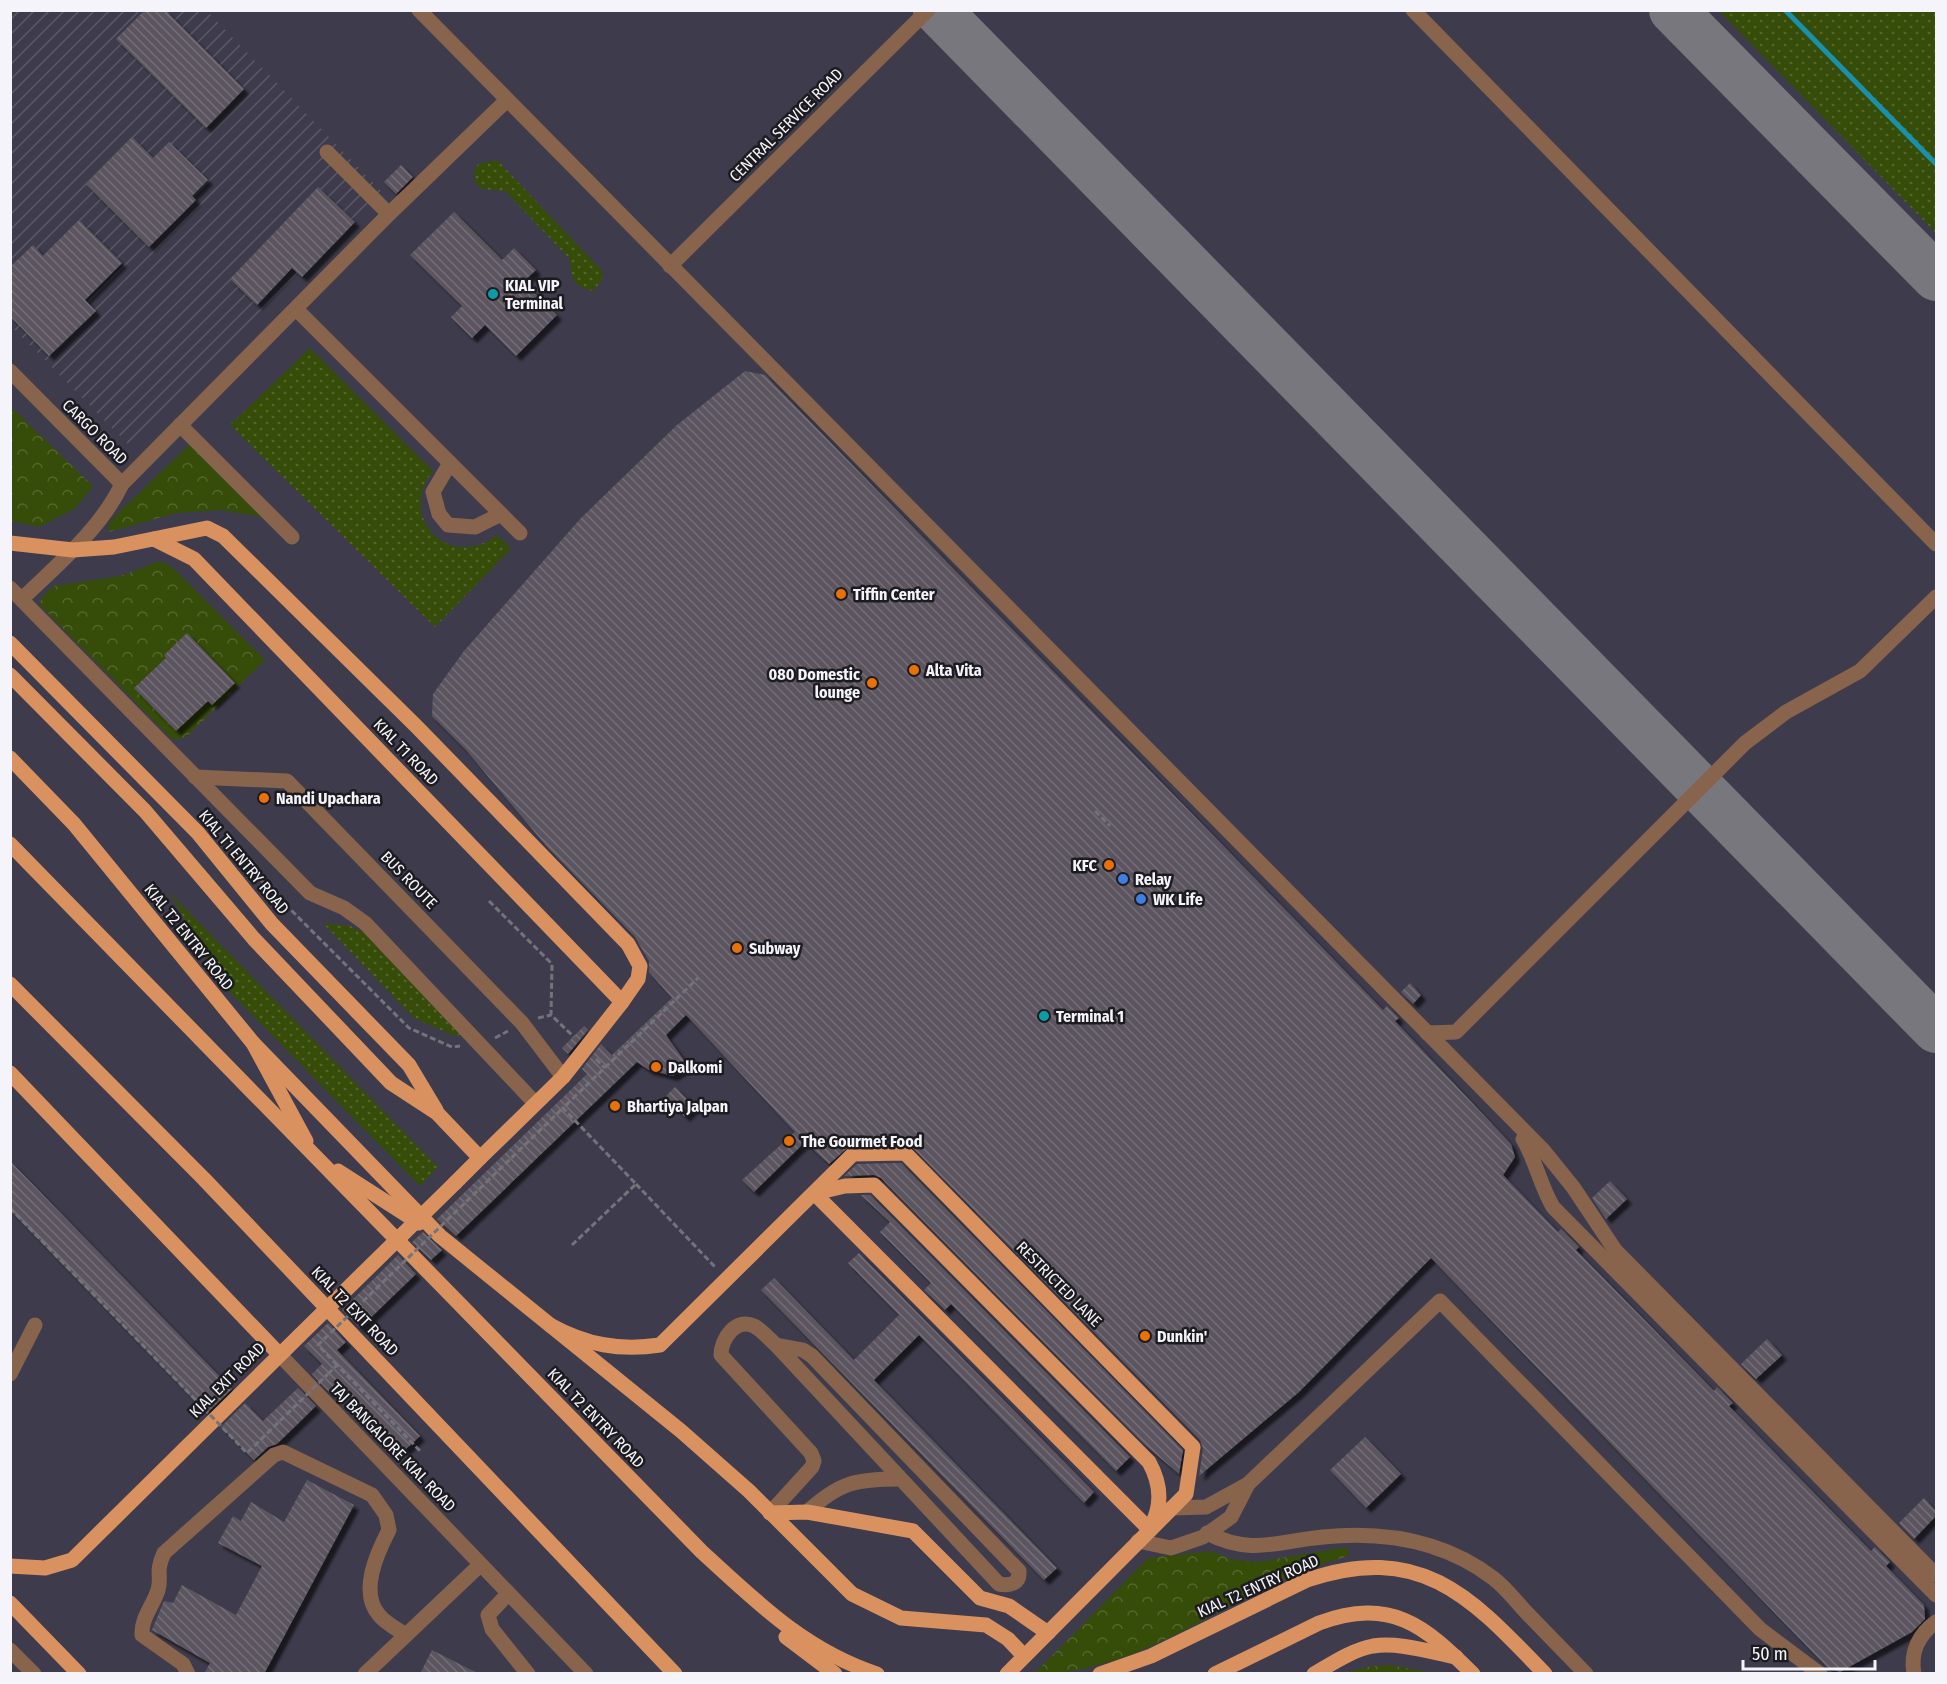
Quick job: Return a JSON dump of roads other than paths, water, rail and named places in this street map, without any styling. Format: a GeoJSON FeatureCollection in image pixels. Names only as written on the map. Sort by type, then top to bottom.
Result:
{"type":"FeatureCollection","features":[{"type":"Feature","properties":{"kind":"main road","name":"KIAL T1 ROAD"},"geometry":{"type":"LineString","coordinates":[[207,528],[237,547],[417,727],[627,944],[640,966],[638,979],[622,1002],[194,559],[154,539],[207,528]]}},
{"type":"Feature","properties":{"kind":"main road"},"geometry":{"type":"LineString","coordinates":[[10,543],[73,550],[114,547],[154,539]]}},
{"type":"Feature","properties":{"kind":"main road","name":"KIAL T1 ENTRY ROAD"},"geometry":{"type":"LineString","coordinates":[[10,643],[198,833],[272,924],[409,1065],[437,1113]]}},
{"type":"Feature","properties":{"kind":"main road","name":"KIAL T1 ENTRY ROAD"},"geometry":{"type":"LineString","coordinates":[[10,675],[145,811],[254,939],[391,1083],[437,1113],[480,1158]]}},
{"type":"Feature","properties":{"kind":"main road","name":"KIAL T2 ENTRY ROAD"},"geometry":{"type":"LineString","coordinates":[[10,758],[74,824],[254,1043],[314,1156],[440,1236]]}},
{"type":"Feature","properties":{"kind":"main road","name":"KIAL T2 ENTRY ROAD"},"geometry":{"type":"LineString","coordinates":[[10,844],[702,1552],[785,1627],[838,1658],[877,1674]]}},
{"type":"Feature","properties":{"kind":"main road","name":"KIAL T2 EXIT ROAD"},"geometry":{"type":"LineString","coordinates":[[10,984],[212,1188],[673,1671]]}},
{"type":"Feature","properties":{"kind":"main road"},"geometry":{"type":"LineString","coordinates":[[480,1158],[562,1077],[622,1002]]}},
{"type":"Feature","properties":{"kind":"main road"},"geometry":{"type":"LineString","coordinates":[[254,1043],[440,1236],[681,1431],[770,1513],[837,1583],[867,1604],[893,1615],[918,1621],[963,1621],[986,1625],[1008,1639],[1024,1656]]}},
{"type":"Feature","properties":{"kind":"main road"},"geometry":{"type":"LineString","coordinates":[[10,1073],[279,1354]]}},
{"type":"Feature","properties":{"kind":"main road","name":"RESTRICTED LANE"},"geometry":{"type":"LineString","coordinates":[[814,1193],[853,1154],[905,1153],[1193,1447],[1185,1494],[1048,1633]]}},
{"type":"Feature","properties":{"kind":"main road","name":"KIAL EXIT ROAD"},"geometry":{"type":"LineString","coordinates":[[10,1566],[45,1568],[72,1560],[480,1158]]}},
{"type":"Feature","properties":{"kind":"main road"},"geometry":{"type":"LineString","coordinates":[[550,1325],[583,1341],[601,1346],[640,1348],[660,1345],[814,1193],[860,1185],[874,1185],[1149,1462],[1160,1494],[1157,1513],[1150,1530],[814,1193]]}},
{"type":"Feature","properties":{"kind":"main road"},"geometry":{"type":"LineString","coordinates":[[770,1513],[807,1512],[913,1531],[980,1598],[1010,1606],[1048,1633],[1007,1674]]}},
{"type":"Feature","properties":{"kind":"main road"},"geometry":{"type":"LineString","coordinates":[[702,1552],[776,1628],[835,1674]]}},
{"type":"Feature","properties":{"kind":"main road","name":"KIAL T2 ENTRY ROAD"},"geometry":{"type":"LineString","coordinates":[[1100,1674],[1151,1656],[1307,1580],[1327,1574],[1368,1568],[1410,1572],[1456,1591],[1480,1607],[1545,1674]]}},
{"type":"Feature","properties":{"kind":"main road"},"geometry":{"type":"LineString","coordinates":[[10,1603],[79,1674]]}},
{"type":"Feature","properties":{"kind":"main road"},"geometry":{"type":"LineString","coordinates":[[1215,1674],[1319,1623],[1366,1613],[1400,1618],[1416,1624],[1444,1644],[1473,1674]]}},
{"type":"Feature","properties":{"kind":"main road"},"geometry":{"type":"LineString","coordinates":[[1314,1674],[1353,1652],[1374,1646],[1399,1647],[1456,1657]]}},
{"type":"Feature","properties":{"kind":"lane"},"geometry":{"type":"LineString","coordinates":[[419,10],[1513,1120],[1573,1187],[1615,1250],[1936,1575]]}},
{"type":"Feature","properties":{"kind":"lane","name":"CENTRAL SERVICE ROAD"},"geometry":{"type":"LineString","coordinates":[[670,266],[928,10]]}},
{"type":"Feature","properties":{"kind":"lane"},"geometry":{"type":"LineString","coordinates":[[1413,10],[1936,544]]}},
{"type":"Feature","properties":{"kind":"lane"},"geometry":{"type":"LineString","coordinates":[[122,484],[390,214],[507,100]]}},
{"type":"Feature","properties":{"kind":"lane"},"geometry":{"type":"LineString","coordinates":[[327,152],[390,214]]}},
{"type":"Feature","properties":{"kind":"lane"},"geometry":{"type":"LineString","coordinates":[[296,309],[520,533]]}},
{"type":"Feature","properties":{"kind":"lane","name":"CARGO ROAD"},"geometry":{"type":"LineString","coordinates":[[10,372],[122,484],[111,508],[73,550],[22,599]]}},
{"type":"Feature","properties":{"kind":"lane"},"geometry":{"type":"LineString","coordinates":[[180,425],[292,537]]}},
{"type":"Feature","properties":{"kind":"lane"},"geometry":{"type":"LineString","coordinates":[[450,463],[433,492],[439,514],[448,525],[475,527],[501,514]]}},
{"type":"Feature","properties":{"kind":"lane"},"geometry":{"type":"LineString","coordinates":[[10,588],[310,893],[329,904],[344,908],[365,923],[535,1103]]}},
{"type":"Feature","properties":{"kind":"lane"},"geometry":{"type":"LineString","coordinates":[[1427,1033],[1456,1032],[1745,743],[1786,712],[1860,671],[1936,597]]}},
{"type":"Feature","properties":{"kind":"lane","name":"BUS ROUTE"},"geometry":{"type":"LineString","coordinates":[[195,777],[288,781],[522,1023],[562,1077]]}},
{"type":"Feature","properties":{"kind":"lane"},"geometry":{"type":"LineString","coordinates":[[1513,1120],[1532,1154],[1542,1189],[1553,1207],[1936,1595]]}},
{"type":"Feature","properties":{"kind":"lane"},"geometry":{"type":"LineString","coordinates":[[1171,1508],[1206,1507],[1248,1484],[1440,1301],[1760,1629],[1820,1674]]}},
{"type":"Feature","properties":{"kind":"lane"},"geometry":{"type":"LineString","coordinates":[[770,1513],[812,1467],[814,1461],[811,1453],[721,1355],[721,1343],[730,1331],[741,1325],[751,1324],[776,1346],[999,1584],[1008,1586],[1015,1583],[1019,1571],[812,1356],[803,1350],[776,1346]]}},
{"type":"Feature","properties":{"kind":"lane"},"geometry":{"type":"LineString","coordinates":[[10,1374],[35,1325]]}},
{"type":"Feature","properties":{"kind":"lane","name":"TAJ BANGALORE KIAL ROAD"},"geometry":{"type":"LineString","coordinates":[[279,1354],[586,1674]]}},
{"type":"Feature","properties":{"kind":"lane"},"geometry":{"type":"LineString","coordinates":[[188,1674],[183,1664],[142,1635],[141,1625],[159,1588],[158,1567],[164,1554],[274,1455],[284,1452],[372,1496],[386,1515],[389,1530],[376,1555],[371,1603],[380,1617],[406,1635]]}},
{"type":"Feature","properties":{"kind":"lane"},"geometry":{"type":"LineString","coordinates":[[807,1512],[841,1486],[856,1480],[899,1479]]}},
{"type":"Feature","properties":{"kind":"lane"},"geometry":{"type":"LineString","coordinates":[[1138,1541],[1171,1548],[1208,1533],[1231,1516],[1248,1484]]}},
{"type":"Feature","properties":{"kind":"lane"},"geometry":{"type":"LineString","coordinates":[[1208,1533],[1232,1544],[1259,1547],[1320,1537],[1367,1535],[1404,1539],[1440,1549],[1459,1557],[1495,1580],[1586,1674]]}},
{"type":"Feature","properties":{"kind":"lane"},"geometry":{"type":"LineString","coordinates":[[365,1674],[480,1565]]}},
{"type":"Feature","properties":{"kind":"lane"},"geometry":{"type":"LineString","coordinates":[[508,1594],[488,1615],[492,1629],[528,1674]]}},
{"type":"Feature","properties":{"kind":"lane"},"geometry":{"type":"LineString","coordinates":[[1911,1672],[1920,1638],[1936,1622]]}},
{"type":"Feature","properties":{"kind":"lane"},"geometry":{"type":"LineString","coordinates":[[1786,1647],[1810,1674]]}},
{"type":"Feature","properties":{"kind":"lane"},"geometry":{"type":"LineString","coordinates":[[10,1650],[34,1674]]}},
{"type":"Feature","properties":{"kind":"waterway"},"geometry":{"type":"LineString","coordinates":[[1785,10],[1936,164]]}},
{"type":"Feature","properties":{"kind":"place","name":"KIAL VIP Terminal"},"geometry":{"type":"Point","coordinates":[493,294]}},
{"type":"Feature","properties":{"kind":"place","name":"Tiffin Center"},"geometry":{"type":"Point","coordinates":[841,594]}},
{"type":"Feature","properties":{"kind":"place","name":"Alta Vita"},"geometry":{"type":"Point","coordinates":[914,670]}},
{"type":"Feature","properties":{"kind":"place","name":"080 Domestic lounge"},"geometry":{"type":"Point","coordinates":[872,683]}},
{"type":"Feature","properties":{"kind":"place","name":"Nandi Upachara"},"geometry":{"type":"Point","coordinates":[264,798]}},
{"type":"Feature","properties":{"kind":"place","name":"KFC"},"geometry":{"type":"Point","coordinates":[1109,865]}},
{"type":"Feature","properties":{"kind":"place","name":"Relay"},"geometry":{"type":"Point","coordinates":[1123,879]}},
{"type":"Feature","properties":{"kind":"place","name":"WK Life"},"geometry":{"type":"Point","coordinates":[1141,899]}},
{"type":"Feature","properties":{"kind":"place","name":"Subway"},"geometry":{"type":"Point","coordinates":[737,948]}},
{"type":"Feature","properties":{"kind":"place","name":"Terminal 1"},"geometry":{"type":"Point","coordinates":[1044,1016]}},
{"type":"Feature","properties":{"kind":"place","name":"Dalkomi"},"geometry":{"type":"Point","coordinates":[656,1067]}},
{"type":"Feature","properties":{"kind":"place","name":"Bhartiya Jalpan"},"geometry":{"type":"Point","coordinates":[615,1106]}},
{"type":"Feature","properties":{"kind":"place","name":"The Gourmet Food"},"geometry":{"type":"Point","coordinates":[789,1141]}},
{"type":"Feature","properties":{"kind":"place","name":"Dunkin'"},"geometry":{"type":"Point","coordinates":[1145,1336]}}]}
